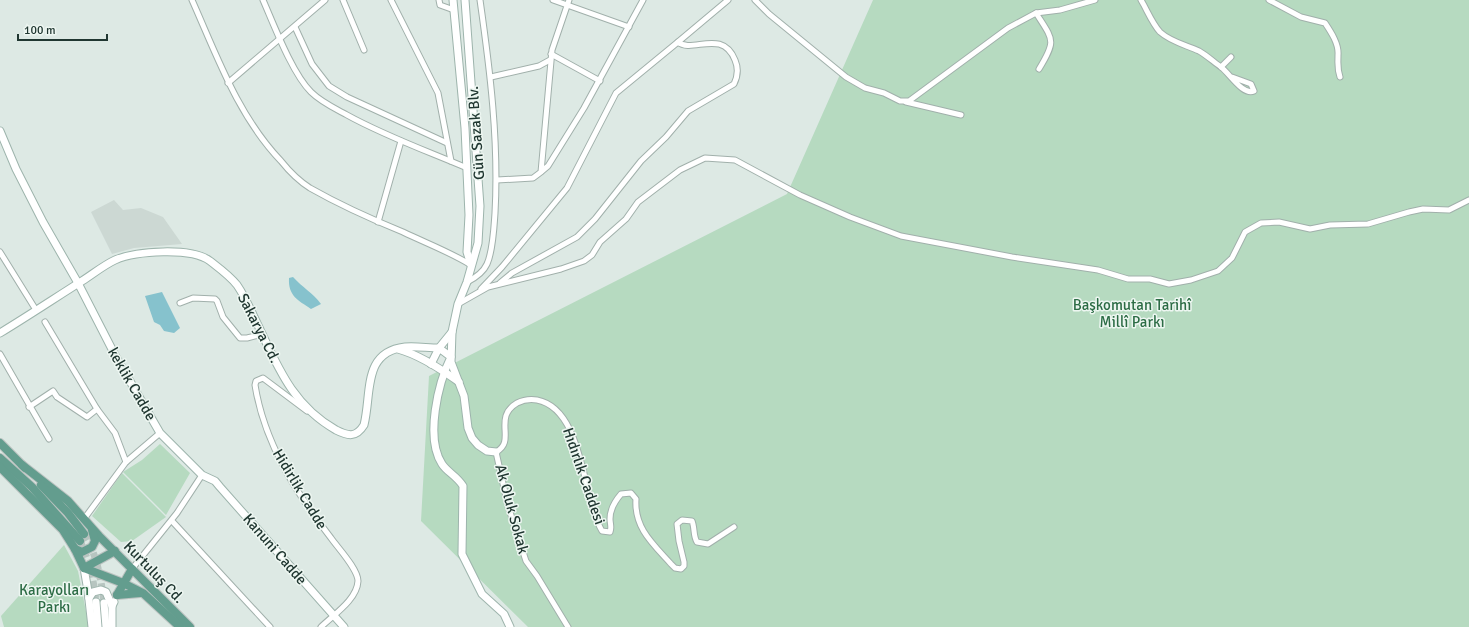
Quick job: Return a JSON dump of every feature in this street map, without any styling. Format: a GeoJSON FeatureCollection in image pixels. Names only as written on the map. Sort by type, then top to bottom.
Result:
{"type":"FeatureCollection","features":[{"type":"Feature","properties":{"kind":"main road","name":"Gün Sazak Blv."},"geometry":{"type":"LineString","coordinates":[[453,0],[467,168],[469,215],[467,252],[471,265]]}},
{"type":"Feature","properties":{"kind":"main road","name":"Gün Sazak Blv."},"geometry":{"type":"LineString","coordinates":[[451,356],[452,332],[458,304],[467,282],[478,243],[480,206],[465,0]]}},
{"type":"Feature","properties":{"kind":"main road","name":"keklik Cadde"},"geometry":{"type":"LineString","coordinates":[[0,131],[2,140],[43,222],[78,283],[116,357],[160,433],[202,474]]}},
{"type":"Feature","properties":{"kind":"main road","name":"Sakarya Cd."},"geometry":{"type":"LineString","coordinates":[[0,333],[116,259],[163,252],[195,254],[208,260],[237,285],[289,386],[303,405],[316,418],[343,434],[352,435],[359,432],[364,425],[367,414],[372,374],[380,356],[396,349],[406,347],[439,348]]}},
{"type":"Feature","properties":{"kind":"main road"},"geometry":{"type":"LineString","coordinates":[[431,364],[439,348],[452,332]]}},
{"type":"Feature","properties":{"kind":"main road"},"geometry":{"type":"LineString","coordinates":[[439,348],[451,356]]}},
{"type":"Feature","properties":{"kind":"main road"},"geometry":{"type":"LineString","coordinates":[[396,349],[408,352],[444,371],[460,382]]}},
{"type":"Feature","properties":{"kind":"main road"},"geometry":{"type":"LineString","coordinates":[[451,356],[444,371],[433,435],[442,465],[459,480],[463,486],[462,554],[482,594],[504,614],[510,627]]}},
{"type":"Feature","properties":{"kind":"main road"},"geometry":{"type":"LineString","coordinates":[[451,356],[451,362],[460,382],[464,396],[472,438],[478,445],[487,451],[496,452]]}},
{"type":"Feature","properties":{"kind":"main road"},"geometry":{"type":"LineString","coordinates":[[0,443],[68,513],[82,537],[32,487],[0,458]]}},
{"type":"Feature","properties":{"kind":"main road","name":"Kurtuluş Cd."},"geometry":{"type":"LineString","coordinates":[[22,465],[68,501],[100,536],[190,627]]}},
{"type":"Feature","properties":{"kind":"main road"},"geometry":{"type":"LineString","coordinates":[[0,467],[63,530],[75,549],[84,568],[92,627]]}},
{"type":"Feature","properties":{"kind":"main road","name":"Kanuni Cadde"},"geometry":{"type":"LineString","coordinates":[[202,474],[215,481],[344,627]]}},
{"type":"Feature","properties":{"kind":"main road"},"geometry":{"type":"LineString","coordinates":[[75,549],[82,552],[92,547],[94,541],[92,527]]}},
{"type":"Feature","properties":{"kind":"main road"},"geometry":{"type":"LineString","coordinates":[[84,568],[115,551]]}},
{"type":"Feature","properties":{"kind":"main road","name":"Kurtuluş Cd."},"geometry":{"type":"LineString","coordinates":[[84,568],[123,583],[143,593],[180,627]]}},
{"type":"Feature","properties":{"kind":"main road"},"geometry":{"type":"LineString","coordinates":[[112,606],[123,583],[132,569]]}},
{"type":"Feature","properties":{"kind":"main road"},"geometry":{"type":"LineString","coordinates":[[89,598],[93,592],[101,590],[106,592],[110,598],[112,606],[112,627]]}},
{"type":"Feature","properties":{"kind":"main road"},"geometry":{"type":"LineString","coordinates":[[117,595],[143,593]]}},
{"type":"Feature","properties":{"kind":"main road"},"geometry":{"type":"LineString","coordinates":[[96,602],[98,627]]}},
{"type":"Feature","properties":{"kind":"main road"},"geometry":{"type":"LineString","coordinates":[[104,603],[106,627]]}},
{"type":"Feature","properties":{"kind":"street"},"geometry":{"type":"LineString","coordinates":[[192,0],[228,84],[269,149],[290,172],[308,187],[378,222],[456,256],[471,265]]}},
{"type":"Feature","properties":{"kind":"street"},"geometry":{"type":"LineString","coordinates":[[263,0],[281,40],[302,80],[310,91],[323,103],[361,123],[467,168]]}},
{"type":"Feature","properties":{"kind":"street"},"geometry":{"type":"LineString","coordinates":[[228,84],[281,40],[325,0]]}},
{"type":"Feature","properties":{"kind":"street"},"geometry":{"type":"LineString","coordinates":[[343,0],[364,50]]}},
{"type":"Feature","properties":{"kind":"street"},"geometry":{"type":"LineString","coordinates":[[391,0],[438,93],[451,161]]}},
{"type":"Feature","properties":{"kind":"street"},"geometry":{"type":"LineString","coordinates":[[439,0],[440,5],[454,10]]}},
{"type":"Feature","properties":{"kind":"street"},"geometry":{"type":"LineString","coordinates":[[467,282],[476,276],[487,263],[494,227],[497,180],[491,77],[480,0]]}},
{"type":"Feature","properties":{"kind":"street"},"geometry":{"type":"LineString","coordinates":[[553,0],[568,2],[629,27]]}},
{"type":"Feature","properties":{"kind":"street"},"geometry":{"type":"LineString","coordinates":[[497,180],[533,178],[548,166],[600,81],[643,0]]}},
{"type":"Feature","properties":{"kind":"street"},"geometry":{"type":"LineString","coordinates":[[478,292],[502,267],[567,188],[616,93],[728,0]]}},
{"type":"Feature","properties":{"kind":"street"},"geometry":{"type":"LineString","coordinates":[[755,0],[769,14],[846,77],[864,88],[884,93],[905,102],[962,115]]}},
{"type":"Feature","properties":{"kind":"street"},"geometry":{"type":"LineString","coordinates":[[905,102],[909,101],[1008,28],[1036,13],[1060,10],[1095,0]]}},
{"type":"Feature","properties":{"kind":"street"},"geometry":{"type":"LineString","coordinates":[[1141,0],[1159,30],[1165,36],[1198,51],[1222,67],[1232,77]]}},
{"type":"Feature","properties":{"kind":"street"},"geometry":{"type":"LineString","coordinates":[[1269,0],[1301,17],[1325,23],[1337,44],[1337,69],[1340,77]]}},
{"type":"Feature","properties":{"kind":"street"},"geometry":{"type":"LineString","coordinates":[[541,172],[551,57],[568,2]]}},
{"type":"Feature","properties":{"kind":"street"},"geometry":{"type":"LineString","coordinates":[[1036,13],[1051,36],[1052,45],[1039,69]]}},
{"type":"Feature","properties":{"kind":"street"},"geometry":{"type":"LineString","coordinates":[[295,27],[312,64],[329,86],[347,97],[447,143]]}},
{"type":"Feature","properties":{"kind":"street"},"geometry":{"type":"LineString","coordinates":[[500,283],[512,273],[577,236],[595,218],[641,161],[666,137],[688,111],[734,84],[736,78],[736,62],[733,54],[724,46],[719,44],[686,45],[678,42]]}},
{"type":"Feature","properties":{"kind":"street"},"geometry":{"type":"LineString","coordinates":[[491,77],[539,66],[551,57]]}},
{"type":"Feature","properties":{"kind":"street"},"geometry":{"type":"LineString","coordinates":[[551,57],[600,81]]}},
{"type":"Feature","properties":{"kind":"street"},"geometry":{"type":"LineString","coordinates":[[1222,67],[1231,57]]}},
{"type":"Feature","properties":{"kind":"street"},"geometry":{"type":"LineString","coordinates":[[378,222],[401,141]]}},
{"type":"Feature","properties":{"kind":"street"},"geometry":{"type":"LineString","coordinates":[[458,304],[478,292],[500,283],[561,269],[584,261],[592,255],[600,242],[626,218],[638,202],[680,170],[705,158],[735,160],[800,195],[850,217],[901,236],[1012,257],[1098,270],[1128,279],[1150,280],[1169,284],[1191,280],[1218,271],[1232,258],[1245,232],[1261,223],[1279,222],[1310,229],[1330,225],[1368,224],[1416,211],[1449,210],[1469,200]]}},
{"type":"Feature","properties":{"kind":"street"},"geometry":{"type":"LineString","coordinates":[[0,252],[36,310]]}},
{"type":"Feature","properties":{"kind":"street"},"geometry":{"type":"LineString","coordinates":[[180,303],[194,298],[215,299],[218,301],[223,317],[240,338],[263,334]]}},
{"type":"Feature","properties":{"kind":"street"},"geometry":{"type":"LineString","coordinates":[[45,322],[97,409],[114,433],[126,462]]}},
{"type":"Feature","properties":{"kind":"street"},"geometry":{"type":"LineString","coordinates":[[0,354],[29,407],[49,439]]}},
{"type":"Feature","properties":{"kind":"street","name":"Hidirlik Cadde"},"geometry":{"type":"LineString","coordinates":[[316,418],[264,378],[256,381],[255,385],[262,419],[279,459],[315,518],[356,572],[358,579],[357,588],[351,599],[320,627]]}},
{"type":"Feature","properties":{"kind":"street"},"geometry":{"type":"LineString","coordinates":[[29,407],[53,391],[57,397],[87,417],[97,409]]}},
{"type":"Feature","properties":{"kind":"street","name":"Hıdırlık Caddesi"},"geometry":{"type":"LineString","coordinates":[[496,452],[503,448],[505,444],[505,414],[510,408],[532,399],[543,401],[554,406],[569,427],[581,460],[595,520],[602,531],[610,532],[612,528],[611,512],[619,497],[626,492],[631,493],[636,499],[635,511],[642,530],[675,568],[681,569],[684,566],[677,524],[682,520],[692,521],[695,528],[695,538],[697,542],[708,544],[734,527]]}},
{"type":"Feature","properties":{"kind":"street"},"geometry":{"type":"LineString","coordinates":[[84,519],[126,462],[160,433]]}},
{"type":"Feature","properties":{"kind":"street","name":"Ak Oluk Sokak"},"geometry":{"type":"LineString","coordinates":[[496,452],[508,506],[526,561],[537,576],[568,627]]}},
{"type":"Feature","properties":{"kind":"street"},"geometry":{"type":"LineString","coordinates":[[132,569],[172,521],[198,484],[202,474]]}},
{"type":"Feature","properties":{"kind":"street"},"geometry":{"type":"LineString","coordinates":[[172,521],[270,627]]}},
{"type":"Feature","properties":{"kind":"shaded area"},"geometry":{"type":"Polygon","coordinates":[[[114,200],[123,210],[141,208],[163,217],[182,244],[134,248],[112,254],[91,212],[114,200]]]}},
{"type":"Feature","properties":{"kind":"green space","name":"Başkomutan Tarihî Millî Parkı"},"geometry":{"type":"Polygon","coordinates":[[[873,0],[1469,0],[1469,627],[528,627],[421,521],[429,376],[787,194],[873,0]]]}},
{"type":"Feature","properties":{"kind":"green space"},"geometry":{"type":"Polygon","coordinates":[[[160,444],[190,473],[166,515],[123,472],[142,460],[160,444]]]}},
{"type":"Feature","properties":{"kind":"green space"},"geometry":{"type":"Polygon","coordinates":[[[122,473],[166,517],[132,541],[121,542],[92,516],[122,473]]]}},
{"type":"Feature","properties":{"kind":"green space","name":"Karayolları Parkı"},"geometry":{"type":"Polygon","coordinates":[[[64,545],[78,571],[89,627],[4,627],[1,616],[64,545]]]}},
{"type":"Feature","properties":{"kind":"water"},"geometry":{"type":"Polygon","coordinates":[[[293,277],[321,304],[311,309],[295,297],[289,284],[289,278],[293,277]]]}},
{"type":"Feature","properties":{"kind":"water"},"geometry":{"type":"Polygon","coordinates":[[[162,292],[180,328],[174,333],[164,331],[160,325],[154,322],[145,296],[162,292]]]}},
{"type":"Feature","properties":{"kind":"tunnel"},"geometry":{"type":"LineString","coordinates":[[84,534],[98,567],[104,603]]}},
{"type":"Feature","properties":{"kind":"tunnel"},"geometry":{"type":"LineString","coordinates":[[80,541],[91,571],[96,602]]}}]}
